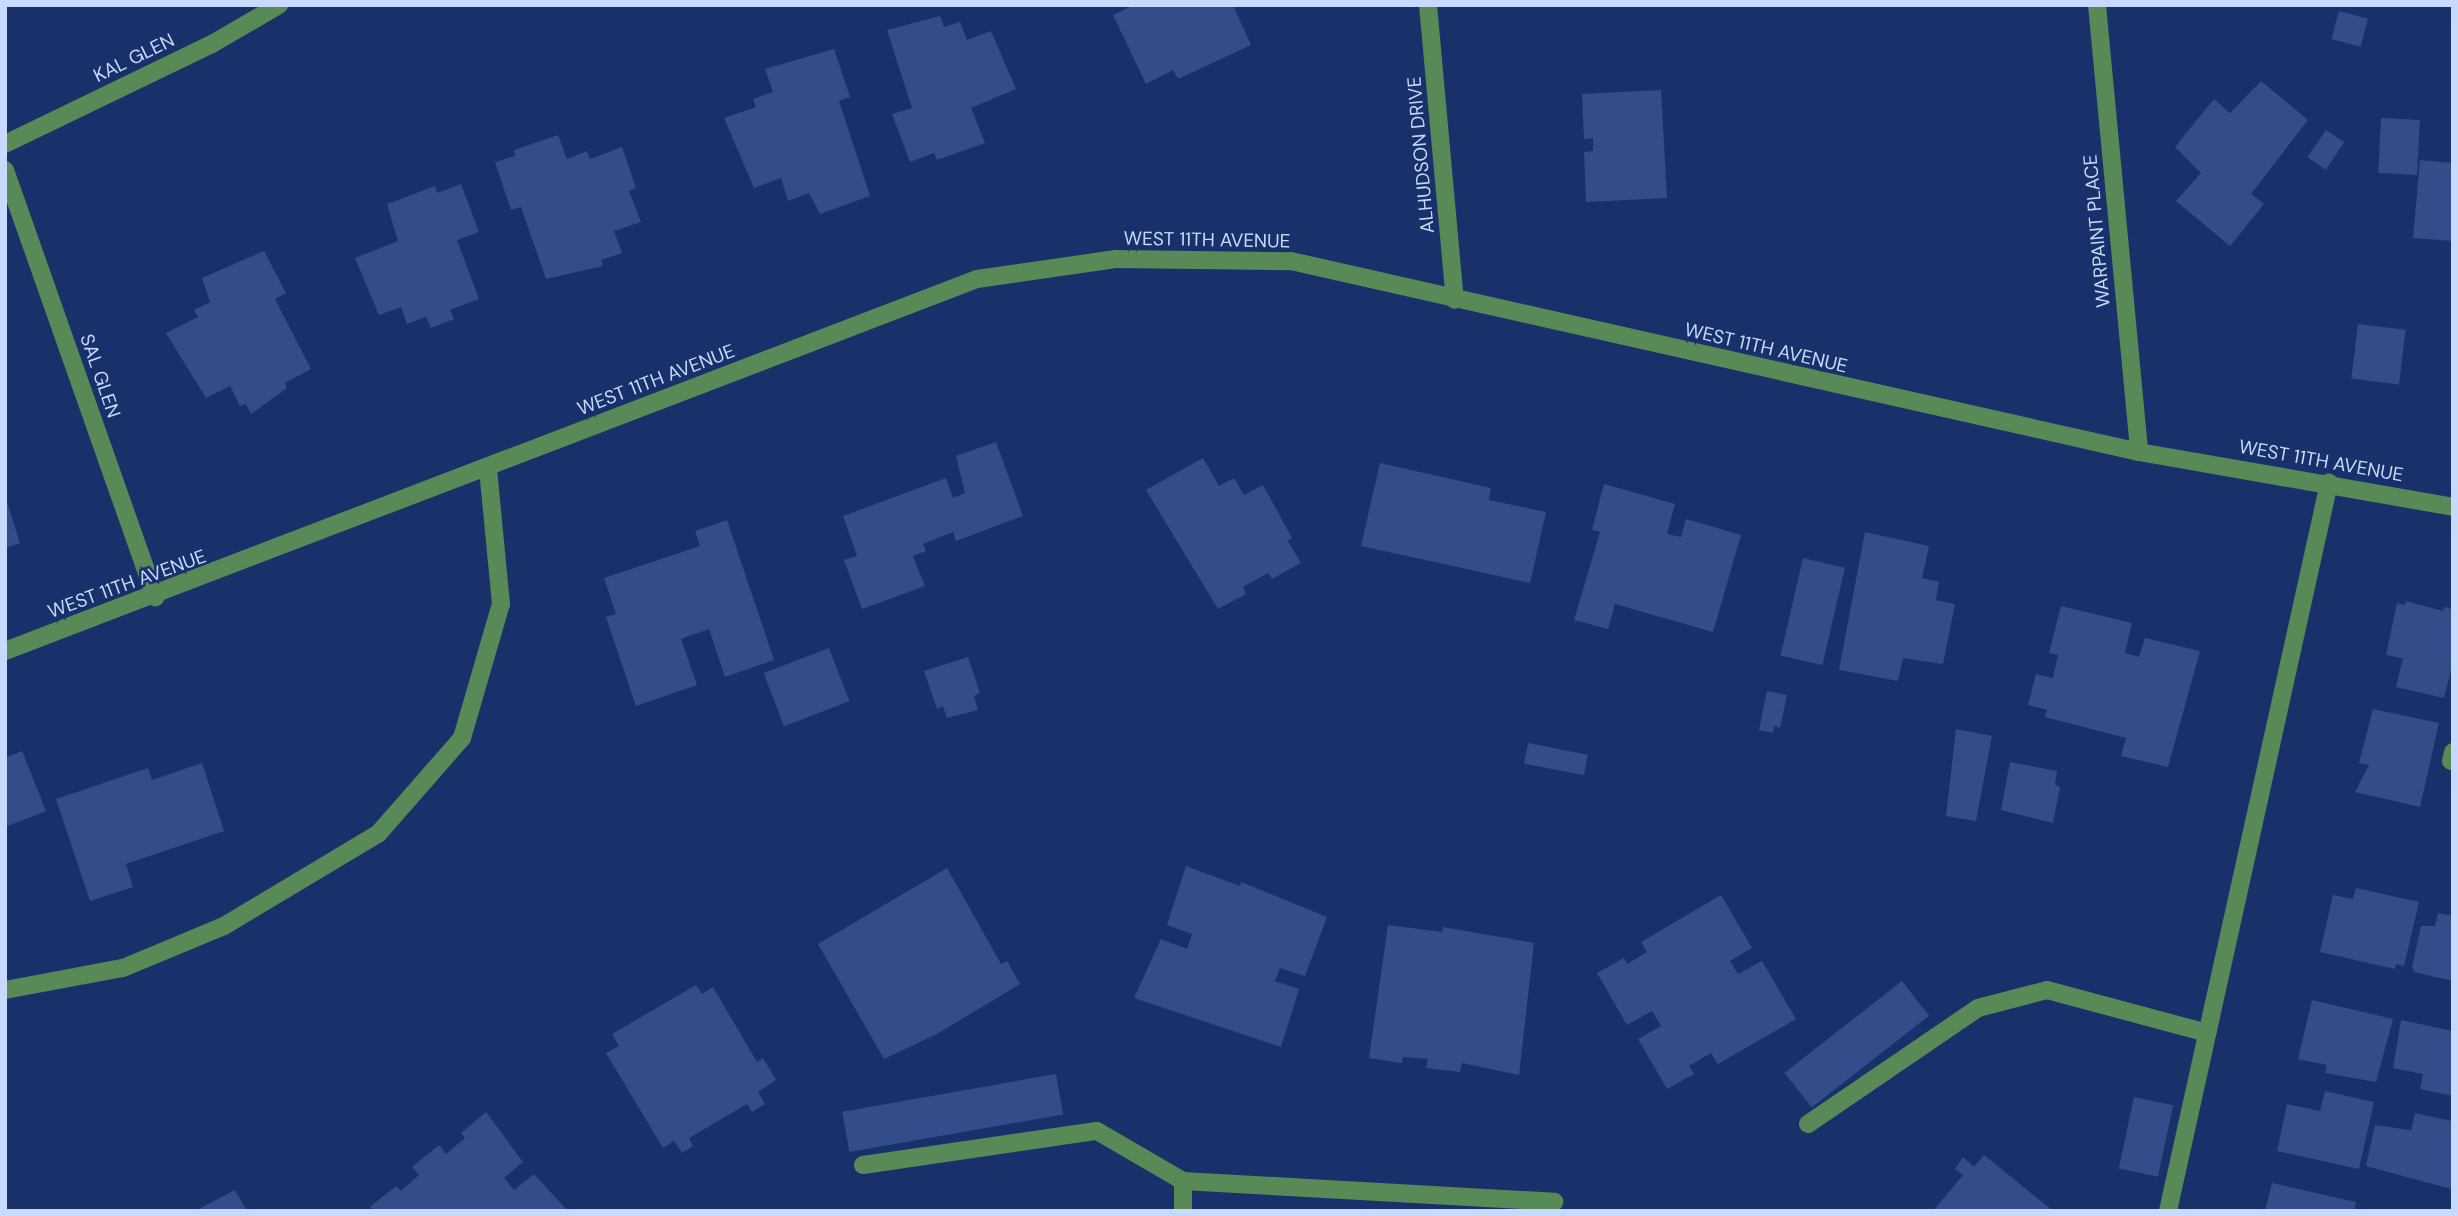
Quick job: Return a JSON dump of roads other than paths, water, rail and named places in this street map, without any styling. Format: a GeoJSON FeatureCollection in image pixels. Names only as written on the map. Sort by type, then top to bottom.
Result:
{"type":"FeatureCollection","features":[{"type":"Feature","properties":{"kind":"street","name":"KAL GLEN"},"geometry":{"type":"LineString","coordinates":[[5,144],[212,44],[279,5]]}},
{"type":"Feature","properties":{"kind":"street","name":"ALHUDSON DRIVE"},"geometry":{"type":"LineString","coordinates":[[1428,5],[1455,300]]}},
{"type":"Feature","properties":{"kind":"street","name":"WARPAINT PLACE"},"geometry":{"type":"LineString","coordinates":[[2097,5],[2139,452]]}},
{"type":"Feature","properties":{"kind":"street","name":"SAL GLEN"},"geometry":{"type":"LineString","coordinates":[[5,170],[155,597]]}},
{"type":"Feature","properties":{"kind":"street","name":"WEST 11TH AVENUE"},"geometry":{"type":"LineString","coordinates":[[5,651],[155,597],[977,279],[1116,259],[1291,261],[2139,452],[2329,483],[2453,507]]}},
{"type":"Feature","properties":{"kind":"street"},"geometry":{"type":"LineString","coordinates":[[5,990],[123,968],[224,926],[377,834],[462,738],[501,604],[488,468]]}},
{"type":"Feature","properties":{"kind":"street"},"geometry":{"type":"LineString","coordinates":[[2168,1211],[2329,483]]}},
{"type":"Feature","properties":{"kind":"street"},"geometry":{"type":"LineString","coordinates":[[1808,1124],[1978,1008],[2047,990],[2207,1033]]}},
{"type":"Feature","properties":{"kind":"street"},"geometry":{"type":"LineString","coordinates":[[863,1166],[1097,1131],[1183,1181],[1554,1202]]}},
{"type":"Feature","properties":{"kind":"street"},"geometry":{"type":"LineString","coordinates":[[1183,1181],[1183,1211]]}}]}
